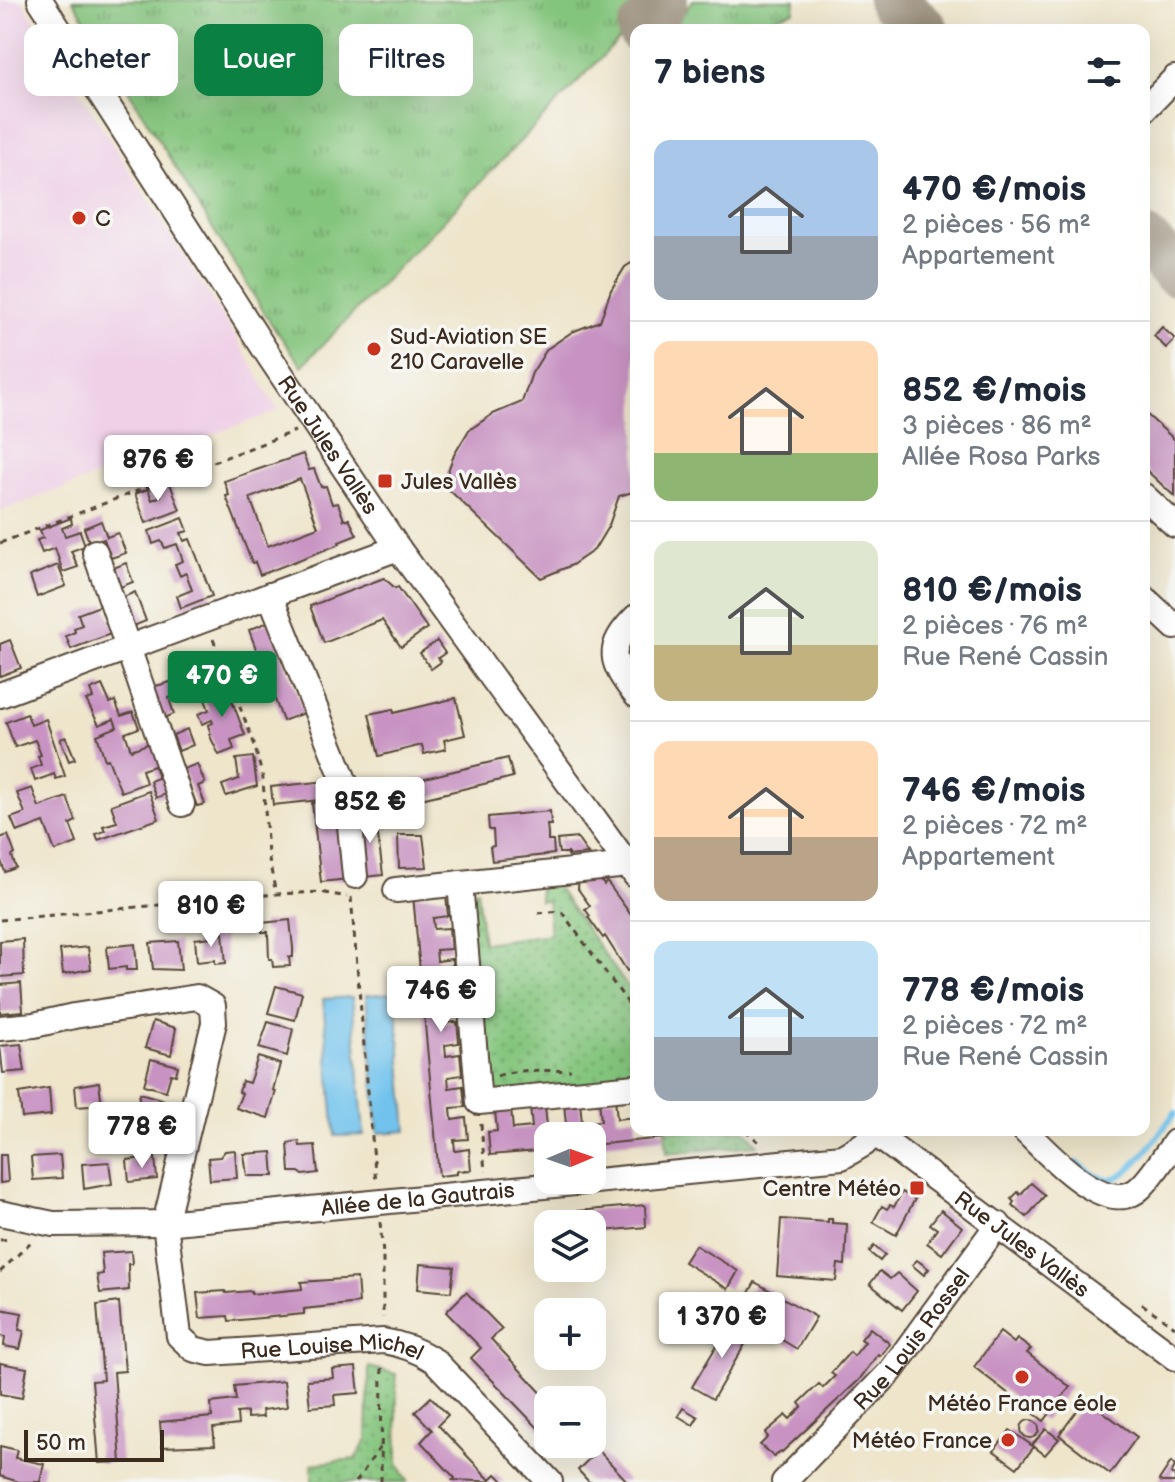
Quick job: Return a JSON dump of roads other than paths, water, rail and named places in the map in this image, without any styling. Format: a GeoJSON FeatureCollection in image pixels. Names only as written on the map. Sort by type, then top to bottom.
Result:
{"type":"FeatureCollection","features":[{"type":"Feature","properties":{"kind":"street","name":"Rue Jules Vallès"},"geometry":{"type":"LineString","coordinates":[[40,0],[314,424],[398,548],[630,867]]}},
{"type":"Feature","properties":{"kind":"street"},"geometry":{"type":"LineString","coordinates":[[1150,104],[1175,78]]}},
{"type":"Feature","properties":{"kind":"street"},"geometry":{"type":"LineString","coordinates":[[1150,502],[1175,525]]}},
{"type":"Feature","properties":{"kind":"street"},"geometry":{"type":"LineString","coordinates":[[0,695],[398,548]]}},
{"type":"Feature","properties":{"kind":"street"},"geometry":{"type":"LineString","coordinates":[[95,552],[182,804]]}},
{"type":"Feature","properties":{"kind":"street"},"geometry":{"type":"LineString","coordinates":[[270,595],[346,785],[352,887]]}},
{"type":"Feature","properties":{"kind":"street"},"geometry":{"type":"LineString","coordinates":[[1150,604],[1175,627]]}},
{"type":"Feature","properties":{"kind":"street"},"geometry":{"type":"LineString","coordinates":[[630,623],[614,645],[618,672],[630,687]]}},
{"type":"Feature","properties":{"kind":"street"},"geometry":{"type":"LineString","coordinates":[[396,890],[630,870]]}},
{"type":"Feature","properties":{"kind":"street"},"geometry":{"type":"LineString","coordinates":[[460,883],[478,1090],[630,1087]]}},
{"type":"Feature","properties":{"kind":"street"},"geometry":{"type":"LineString","coordinates":[[0,1028],[197,997],[213,1006],[214,1023],[165,1223]]}},
{"type":"Feature","properties":{"kind":"street","name":"Allée de la Gautrais"},"geometry":{"type":"LineString","coordinates":[[0,1213],[53,1224],[165,1223],[842,1157],[864,1144],[869,1136]]}},
{"type":"Feature","properties":{"kind":"street","name":"Rue Jules Vallès"},"geometry":{"type":"LineString","coordinates":[[877,1136],[1175,1358]]}},
{"type":"Feature","properties":{"kind":"street"},"geometry":{"type":"LineString","coordinates":[[1030,1136],[1074,1177],[1094,1190],[1111,1195],[1125,1195],[1140,1189],[1175,1142]]}},
{"type":"Feature","properties":{"kind":"street","name":"Rue Louise Michel"},"geometry":{"type":"LineString","coordinates":[[165,1223],[179,1336],[193,1349],[229,1353],[383,1341],[417,1349],[435,1361],[550,1482]]}},
{"type":"Feature","properties":{"kind":"street","name":"Rue Louis Rossel"},"geometry":{"type":"LineString","coordinates":[[784,1482],[891,1371],[998,1224]]}},
{"type":"Feature","properties":{"kind":"water"},"geometry":{"type":"Polygon","coordinates":[[[395,993],[407,1131],[378,1133],[366,995],[395,993]]]}},
{"type":"Feature","properties":{"kind":"water"},"geometry":{"type":"Polygon","coordinates":[[[352,997],[364,1135],[335,1136],[323,999],[352,997]]]}},
{"type":"Feature","properties":{"kind":"waterway"},"geometry":{"type":"LineString","coordinates":[[1077,1163],[1101,1178],[1119,1177],[1137,1162],[1175,1113]]}},
{"type":"Feature","properties":{"kind":"place","name":"C"},"geometry":{"type":"Point","coordinates":[79,218]}},
{"type":"Feature","properties":{"kind":"place","name":"Sud-Aviation SE 210 Caravelle"},"geometry":{"type":"Point","coordinates":[374,349]}},
{"type":"Feature","properties":{"kind":"place","name":"Jules Vallès"},"geometry":{"type":"Point","coordinates":[385,481]}},
{"type":"Feature","properties":{"kind":"place","name":"Centre Météo"},"geometry":{"type":"Point","coordinates":[917,1188]}},
{"type":"Feature","properties":{"kind":"place","name":"Météo France éole"},"geometry":{"type":"Point","coordinates":[1022,1377]}},
{"type":"Feature","properties":{"kind":"place","name":"Météo France"},"geometry":{"type":"Point","coordinates":[1008,1440]}}]}
